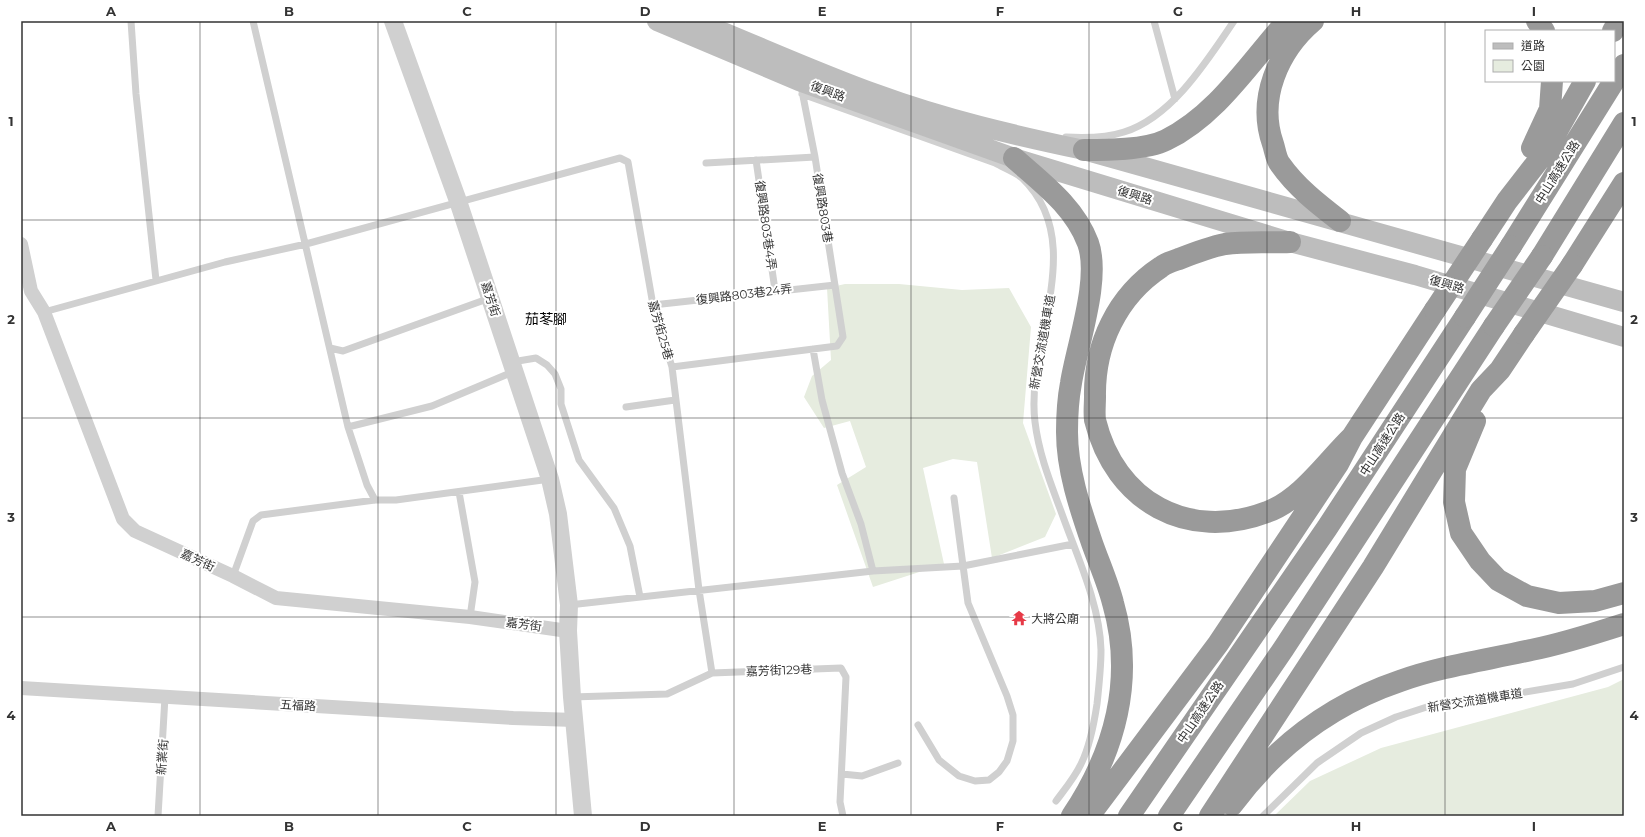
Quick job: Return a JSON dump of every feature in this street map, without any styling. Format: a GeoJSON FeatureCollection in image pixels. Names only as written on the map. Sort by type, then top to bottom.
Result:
{"type":"FeatureCollection","features":[{"type":"Feature","properties":{"kind":"highway"},"geometry":{"type":"LineString","coordinates":[[1084,150],[1114,150],[1164,141],[1194,123],[1222,96],[1287,21]]}},
{"type":"Feature","properties":{"kind":"highway"},"geometry":{"type":"LineString","coordinates":[[1313,21],[1300,33],[1280,60],[1268,91],[1268,130],[1280,163],[1311,199],[1340,221]]}},
{"type":"Feature","properties":{"kind":"highway"},"geometry":{"type":"LineString","coordinates":[[1537,21],[1543,30]]}},
{"type":"Feature","properties":{"kind":"highway"},"geometry":{"type":"LineString","coordinates":[[1614,30],[1619,21]]}},
{"type":"Feature","properties":{"kind":"highway","name":"中山高速公路"},"geometry":{"type":"LineString","coordinates":[[1615,79],[1624,65]]}},
{"type":"Feature","properties":{"kind":"highway"},"geometry":{"type":"LineString","coordinates":[[1507,201],[1550,109],[1552,82]]}},
{"type":"Feature","properties":{"kind":"highway"},"geometry":{"type":"LineString","coordinates":[[1089,816],[1218,644],[1338,464],[1352,437],[1507,201],[1544,152],[1583,82]]}},
{"type":"Feature","properties":{"kind":"highway","name":"中山高速公路"},"geometry":{"type":"LineString","coordinates":[[1129,816],[1327,528],[1511,246],[1613,82]]}},
{"type":"Feature","properties":{"kind":"highway"},"geometry":{"type":"LineString","coordinates":[[1169,816],[1284,648],[1494,326],[1542,256],[1624,123]]}},
{"type":"Feature","properties":{"kind":"highway"},"geometry":{"type":"LineString","coordinates":[[1014,158],[1059,198],[1075,217],[1088,244],[1092,271],[1089,298],[1071,383],[1067,434],[1072,476],[1080,508],[1114,604],[1121,642],[1122,679],[1117,722],[1105,756],[1085,798],[1072,816]]}},
{"type":"Feature","properties":{"kind":"highway"},"geometry":{"type":"LineString","coordinates":[[1624,183],[1572,265],[1500,370],[1467,437],[1455,469],[1454,502],[1461,533],[1480,561],[1498,580],[1528,596],[1559,603],[1595,601],[1624,593]]}},
{"type":"Feature","properties":{"kind":"highway"},"geometry":{"type":"LineString","coordinates":[[1290,242],[1226,244],[1193,253],[1162,266],[1137,286],[1117,311],[1106,334],[1099,357],[1095,384],[1095,418],[1102,442],[1114,467],[1131,488],[1156,508],[1183,519],[1208,522],[1239,520],[1269,512],[1290,499],[1316,476],[1331,457],[1352,437]]}},
{"type":"Feature","properties":{"kind":"highway"},"geometry":{"type":"LineString","coordinates":[[1210,816],[1373,567],[1481,390],[1500,370]]}},
{"type":"Feature","properties":{"kind":"highway"},"geometry":{"type":"LineString","coordinates":[[1225,816],[1242,792],[1269,762],[1293,739],[1323,717],[1365,695],[1400,680],[1586,637],[1624,624]]}},
{"type":"Feature","properties":{"kind":"main road","name":"復興路"},"geometry":{"type":"LineString","coordinates":[[658,21],[801,88],[1014,158],[1290,242],[1415,275],[1624,337]]}},
{"type":"Feature","properties":{"kind":"main road","name":"復興路"},"geometry":{"type":"LineString","coordinates":[[696,21],[875,94],[941,116],[1009,135],[1084,150],[1624,302]]}},
{"type":"Feature","properties":{"kind":"street","name":"嘉芳街"},"geometry":{"type":"LineString","coordinates":[[393,21],[458,201],[550,479],[558,514],[569,606],[568,631],[572,697],[583,816]]}},
{"type":"Feature","properties":{"kind":"street","name":"嘉芳街"},"geometry":{"type":"LineString","coordinates":[[21,244],[31,291],[44,312],[123,519],[135,531],[233,576],[276,598],[470,616],[568,631]]}},
{"type":"Feature","properties":{"kind":"street","name":"五福路"},"geometry":{"type":"LineString","coordinates":[[21,688],[575,720]]}},
{"type":"Feature","properties":{"kind":"lane"},"geometry":{"type":"LineString","coordinates":[[131,21],[136,94],[156,280]]}},
{"type":"Feature","properties":{"kind":"lane"},"geometry":{"type":"LineString","coordinates":[[253,21],[348,426],[367,485],[375,500]]}},
{"type":"Feature","properties":{"kind":"lane"},"geometry":{"type":"LineString","coordinates":[[1154,21],[1175,99]]}},
{"type":"Feature","properties":{"kind":"lane"},"geometry":{"type":"LineString","coordinates":[[1009,135],[1087,138],[1124,132],[1156,116],[1175,99],[1206,62],[1234,21]]}},
{"type":"Feature","properties":{"kind":"lane","name":"復興路803巷"},"geometry":{"type":"LineString","coordinates":[[801,88],[815,157],[843,336],[837,346],[813,349]]}},
{"type":"Feature","properties":{"kind":"lane","name":"新營交流道機車道"},"geometry":{"type":"LineString","coordinates":[[801,88],[995,163],[1021,177],[1037,196],[1047,214],[1052,238],[1054,267],[1050,301],[1036,367],[1032,399],[1035,424],[1040,454],[1094,606],[1101,648],[1100,684],[1095,723],[1082,764],[1056,801]]}},
{"type":"Feature","properties":{"kind":"lane"},"geometry":{"type":"LineString","coordinates":[[706,163],[815,157]]}},
{"type":"Feature","properties":{"kind":"lane","name":"嘉芳街25巷"},"geometry":{"type":"LineString","coordinates":[[458,201],[620,158],[628,162],[653,305],[672,367],[699,590],[712,672]]}},
{"type":"Feature","properties":{"kind":"lane","name":"復興路803巷4弄"},"geometry":{"type":"LineString","coordinates":[[756,160],[775,290]]}},
{"type":"Feature","properties":{"kind":"lane"},"geometry":{"type":"LineString","coordinates":[[44,312],[225,262],[306,244],[458,201]]}},
{"type":"Feature","properties":{"kind":"lane","name":"復興路803巷24弄"},"geometry":{"type":"LineString","coordinates":[[653,305],[775,290],[835,285]]}},
{"type":"Feature","properties":{"kind":"lane"},"geometry":{"type":"LineString","coordinates":[[330,348],[343,351],[490,298]]}},
{"type":"Feature","properties":{"kind":"lane"},"geometry":{"type":"LineString","coordinates":[[672,367],[813,349],[822,400],[842,473],[861,524],[873,571]]}},
{"type":"Feature","properties":{"kind":"lane"},"geometry":{"type":"LineString","coordinates":[[348,426],[432,406],[513,366],[536,358],[547,365],[555,374],[561,389],[561,404],[580,460],[614,508],[630,546],[640,597]]}},
{"type":"Feature","properties":{"kind":"lane"},"geometry":{"type":"LineString","coordinates":[[626,407],[676,400]]}},
{"type":"Feature","properties":{"kind":"lane"},"geometry":{"type":"LineString","coordinates":[[233,576],[253,521],[261,515],[375,500],[396,500],[550,479]]}},
{"type":"Feature","properties":{"kind":"lane"},"geometry":{"type":"LineString","coordinates":[[459,492],[475,582],[470,616]]}},
{"type":"Feature","properties":{"kind":"lane"},"geometry":{"type":"LineString","coordinates":[[918,725],[940,760],[959,776],[975,781],[989,780],[999,772],[1007,761],[1013,741],[1013,715],[1007,696],[968,603],[954,498]]}},
{"type":"Feature","properties":{"kind":"lane"},"geometry":{"type":"LineString","coordinates":[[569,606],[873,571],[963,566],[1073,544]]}},
{"type":"Feature","properties":{"kind":"lane","name":"新營交流道機車道"},"geometry":{"type":"LineString","coordinates":[[1263,816],[1317,763],[1361,733],[1396,717],[1436,704],[1502,696],[1573,684],[1624,667]]}},
{"type":"Feature","properties":{"kind":"lane","name":"嘉芳街129巷"},"geometry":{"type":"LineString","coordinates":[[572,697],[667,694],[712,672],[841,668],[846,677],[840,802],[843,816]]}},
{"type":"Feature","properties":{"kind":"lane","name":"新業街"},"geometry":{"type":"LineString","coordinates":[[158,816],[165,697]]}},
{"type":"Feature","properties":{"kind":"lane"},"geometry":{"type":"LineString","coordinates":[[842,774],[862,776],[898,762]]}},
{"type":"Feature","properties":{"kind":"green space"},"geometry":{"type":"Polygon","coordinates":[[[845,284],[899,284],[962,290],[1009,288],[1031,327],[1023,423],[1056,514],[1045,537],[992,558],[977,462],[953,459],[923,468],[944,564],[873,587],[837,485],[866,467],[850,421],[824,428],[804,397],[812,376],[831,360],[827,288],[845,284]]]}},
{"type":"Feature","properties":{"kind":"green space"},"geometry":{"type":"Polygon","coordinates":[[[1624,679],[1624,816],[1274,816],[1310,781],[1381,748],[1608,687],[1624,679]]]}},
{"type":"Feature","properties":{"kind":"place","name":"大將公廟"},"geometry":{"type":"Point","coordinates":[1019,618]}},
{"type":"Feature","properties":{"kind":"district","name":"茄苳腳"},"geometry":{"type":"Point","coordinates":[546,319]}}]}
